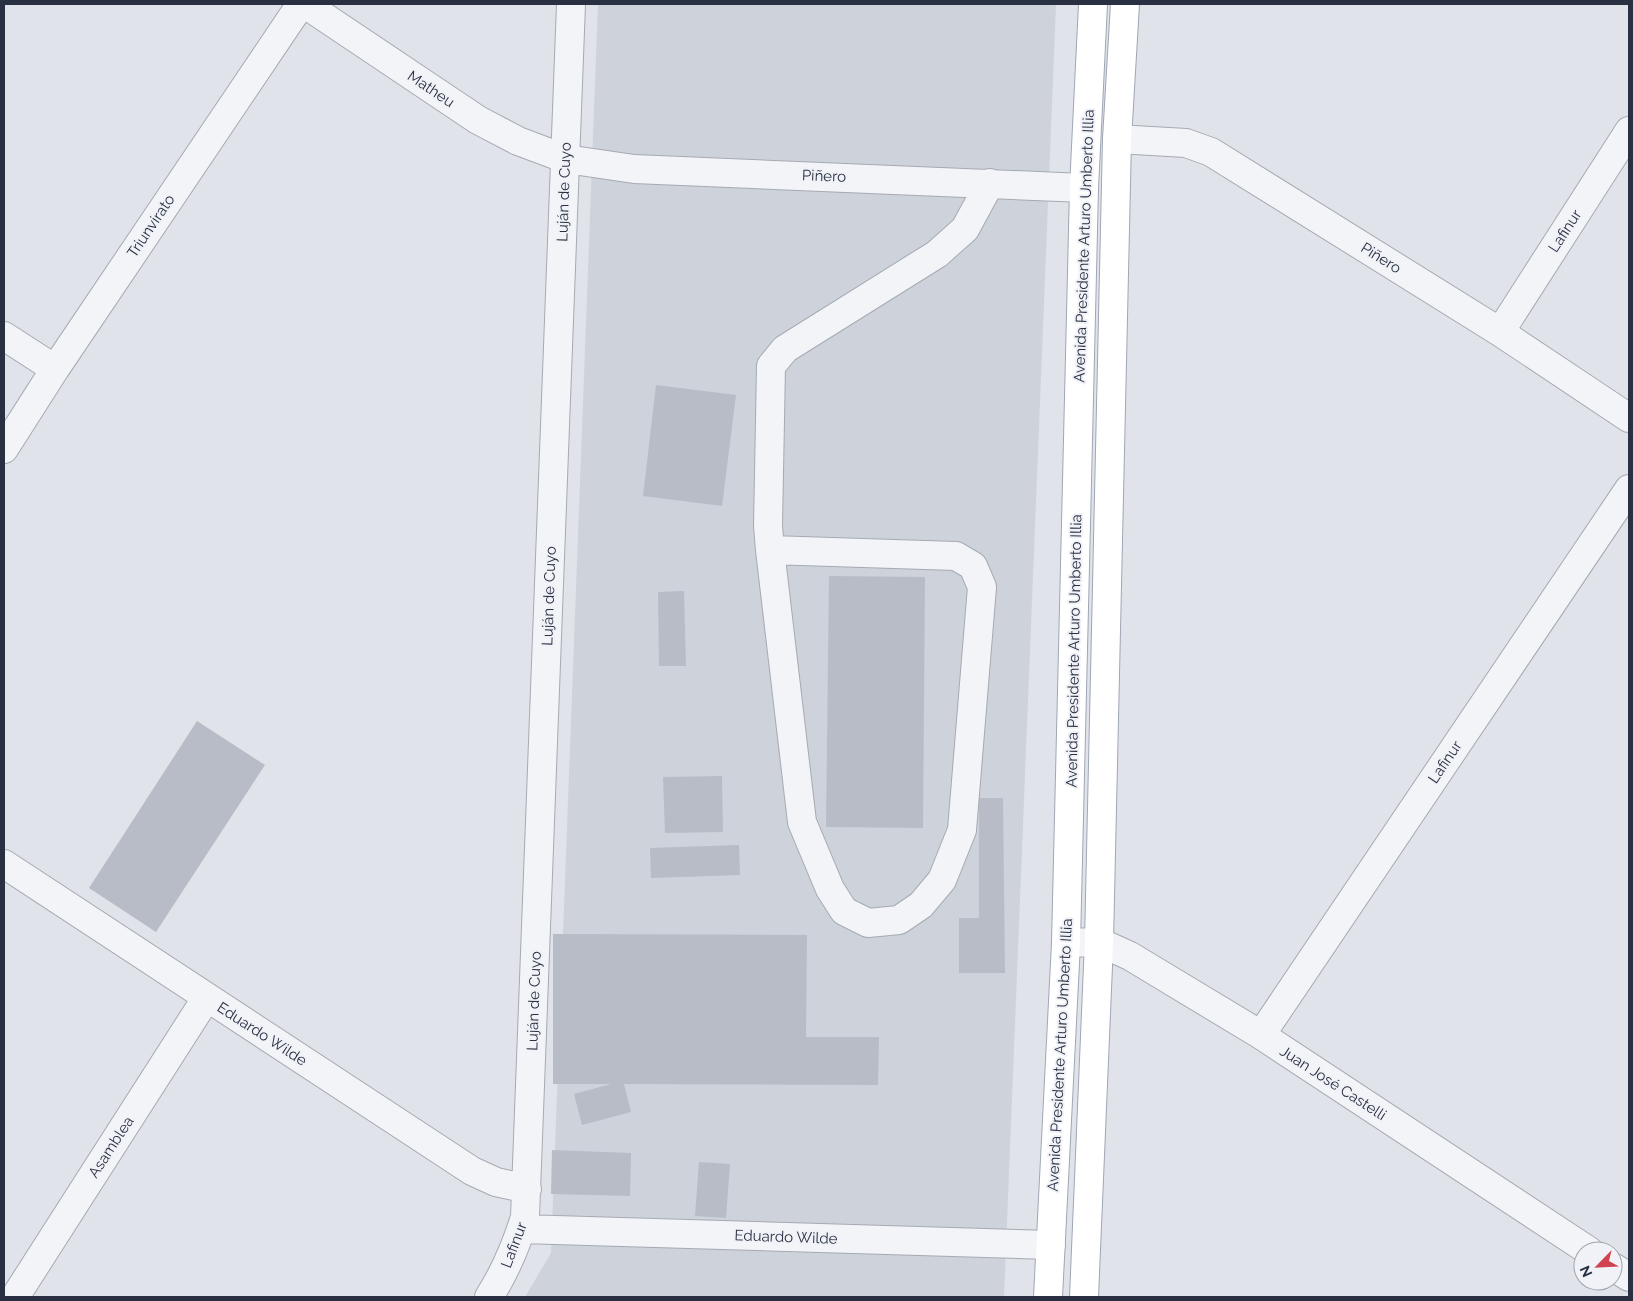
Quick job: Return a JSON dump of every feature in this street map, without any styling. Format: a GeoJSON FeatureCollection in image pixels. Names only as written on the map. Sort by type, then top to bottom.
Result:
{"type":"FeatureCollection","features":[{"type":"Feature","properties":{"kind":"main road","name":"Avenida Presidente Arturo Umberto Illia"},"geometry":{"type":"LineString","coordinates":[[1048,1297],[1066,943],[1084,188],[1093,4]]}},
{"type":"Feature","properties":{"kind":"main road","name":"Avenida Presidente Arturo Umberto Illia"},"geometry":{"type":"LineString","coordinates":[[1084,1297],[1099,942],[1117,139],[1125,4]]}},
{"type":"Feature","properties":{"kind":"street","name":"Matheu"},"geometry":{"type":"LineString","coordinates":[[303,4],[478,120],[518,141],[566,159]]}},
{"type":"Feature","properties":{"kind":"street","name":"Triunvirato"},"geometry":{"type":"LineString","coordinates":[[4,449],[55,369],[303,4]]}},
{"type":"Feature","properties":{"kind":"street","name":"Luján de Cuyo"},"geometry":{"type":"LineString","coordinates":[[526,1189],[571,4]]}},
{"type":"Feature","properties":{"kind":"street","name":"Lafinur"},"geometry":{"type":"LineString","coordinates":[[1500,332],[1629,131]]}},
{"type":"Feature","properties":{"kind":"street","name":"Piñero"},"geometry":{"type":"LineString","coordinates":[[1117,139],[1186,143],[1211,152],[1500,332],[1629,418]]}},
{"type":"Feature","properties":{"kind":"street","name":"Piñero"},"geometry":{"type":"LineString","coordinates":[[566,159],[634,168],[1084,188]]}},
{"type":"Feature","properties":{"kind":"street"},"geometry":{"type":"LineString","coordinates":[[770,550],[956,556],[973,566],[982,587],[962,830],[942,880],[921,906],[899,920],[868,923],[844,912],[830,889],[802,822],[770,550],[768,526],[770,366],[785,348],[937,254],[965,228],[990,183]]}},
{"type":"Feature","properties":{"kind":"street"},"geometry":{"type":"LineString","coordinates":[[4,336],[55,369]]}},
{"type":"Feature","properties":{"kind":"street","name":"Lafinur"},"geometry":{"type":"LineString","coordinates":[[1261,1035],[1629,489]]}},
{"type":"Feature","properties":{"kind":"street","name":"Eduardo Wilde"},"geometry":{"type":"LineString","coordinates":[[4,864],[472,1171],[496,1182],[526,1189]]}},
{"type":"Feature","properties":{"kind":"street","name":"Juan José Castelli"},"geometry":{"type":"LineString","coordinates":[[1066,943],[1099,942],[1130,956],[1261,1035],[1574,1241]]}},
{"type":"Feature","properties":{"kind":"street","name":"Asamblea"},"geometry":{"type":"LineString","coordinates":[[15,1297],[207,997]]}},
{"type":"Feature","properties":{"kind":"street","name":"Lafinur"},"geometry":{"type":"LineString","coordinates":[[489,1297],[501,1278],[521,1229],[525,1217],[526,1189]]}},
{"type":"Feature","properties":{"kind":"street","name":"Eduardo Wilde"},"geometry":{"type":"LineString","coordinates":[[521,1229],[1051,1245]]}},
{"type":"Feature","properties":{"kind":"shaded area"},"geometry":{"type":"Polygon","coordinates":[[[598,4],[1056,4],[1004,1297],[525,1297],[551,1253],[598,4]]]}},
{"type":"Feature","properties":{"kind":"building"},"geometry":{"type":"Polygon","coordinates":[[[656,385],[736,395],[722,506],[643,496],[656,385]]]}},
{"type":"Feature","properties":{"kind":"building"},"geometry":{"type":"Polygon","coordinates":[[[829,576],[925,577],[923,828],[826,827],[829,576]]]}},
{"type":"Feature","properties":{"kind":"building"},"geometry":{"type":"Polygon","coordinates":[[[684,591],[686,666],[659,666],[658,592],[684,591]]]}},
{"type":"Feature","properties":{"kind":"building"},"geometry":{"type":"Polygon","coordinates":[[[197,721],[265,765],[156,932],[89,888],[197,721]]]}},
{"type":"Feature","properties":{"kind":"building"},"geometry":{"type":"Polygon","coordinates":[[[722,776],[723,832],[665,833],[663,777],[722,776]]]}},
{"type":"Feature","properties":{"kind":"building"},"geometry":{"type":"Polygon","coordinates":[[[979,798],[1003,798],[1005,973],[959,973],[959,918],[979,918],[979,798]]]}},
{"type":"Feature","properties":{"kind":"building"},"geometry":{"type":"Polygon","coordinates":[[[739,845],[740,875],[651,878],[650,848],[739,845]]]}},
{"type":"Feature","properties":{"kind":"building"},"geometry":{"type":"Polygon","coordinates":[[[553,934],[807,935],[806,1037],[879,1037],[878,1085],[624,1084],[631,1112],[582,1125],[574,1094],[611,1084],[553,1084],[553,934]]]}},
{"type":"Feature","properties":{"kind":"building"},"geometry":{"type":"Polygon","coordinates":[[[552,1150],[631,1153],[630,1196],[551,1194],[552,1150]]]}},
{"type":"Feature","properties":{"kind":"building"},"geometry":{"type":"Polygon","coordinates":[[[699,1162],[730,1164],[726,1218],[695,1216],[699,1162]]]}}]}
